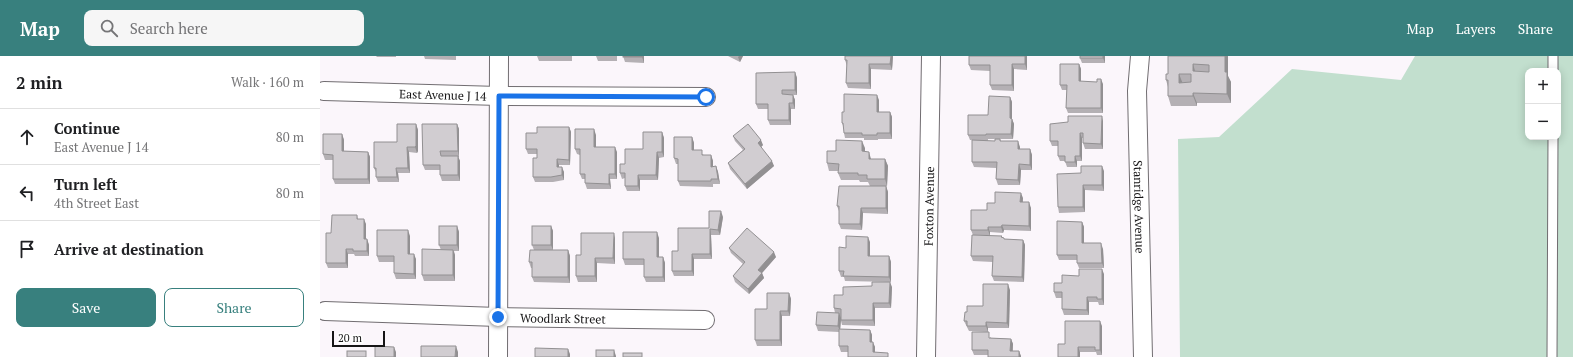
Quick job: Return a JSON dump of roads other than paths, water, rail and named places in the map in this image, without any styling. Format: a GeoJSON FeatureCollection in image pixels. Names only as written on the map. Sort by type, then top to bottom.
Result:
{"type":"FeatureCollection","features":[{"type":"Feature","properties":{"kind":"street"},"geometry":{"type":"LineString","coordinates":[[498,357],[499,56]]}},
{"type":"Feature","properties":{"kind":"street","name":"Foxton Avenue"},"geometry":{"type":"LineString","coordinates":[[926,357],[931,56]]}},
{"type":"Feature","properties":{"kind":"street","name":"Stanridge Avenue"},"geometry":{"type":"LineString","coordinates":[[1140,56],[1137,91],[1143,357]]}},
{"type":"Feature","properties":{"kind":"street","name":"East Avenue J 14"},"geometry":{"type":"LineString","coordinates":[[324,91],[499,96],[706,97]]}},
{"type":"Feature","properties":{"kind":"street","name":"Woodlark Street"},"geometry":{"type":"LineString","coordinates":[[325,311],[498,317],[705,320]]}},
{"type":"Feature","properties":{"kind":"lane"},"geometry":{"type":"LineString","coordinates":[[1553,56],[1553,68]]}},
{"type":"Feature","properties":{"kind":"lane"},"geometry":{"type":"LineString","coordinates":[[1552,357],[1553,140]]}}]}
